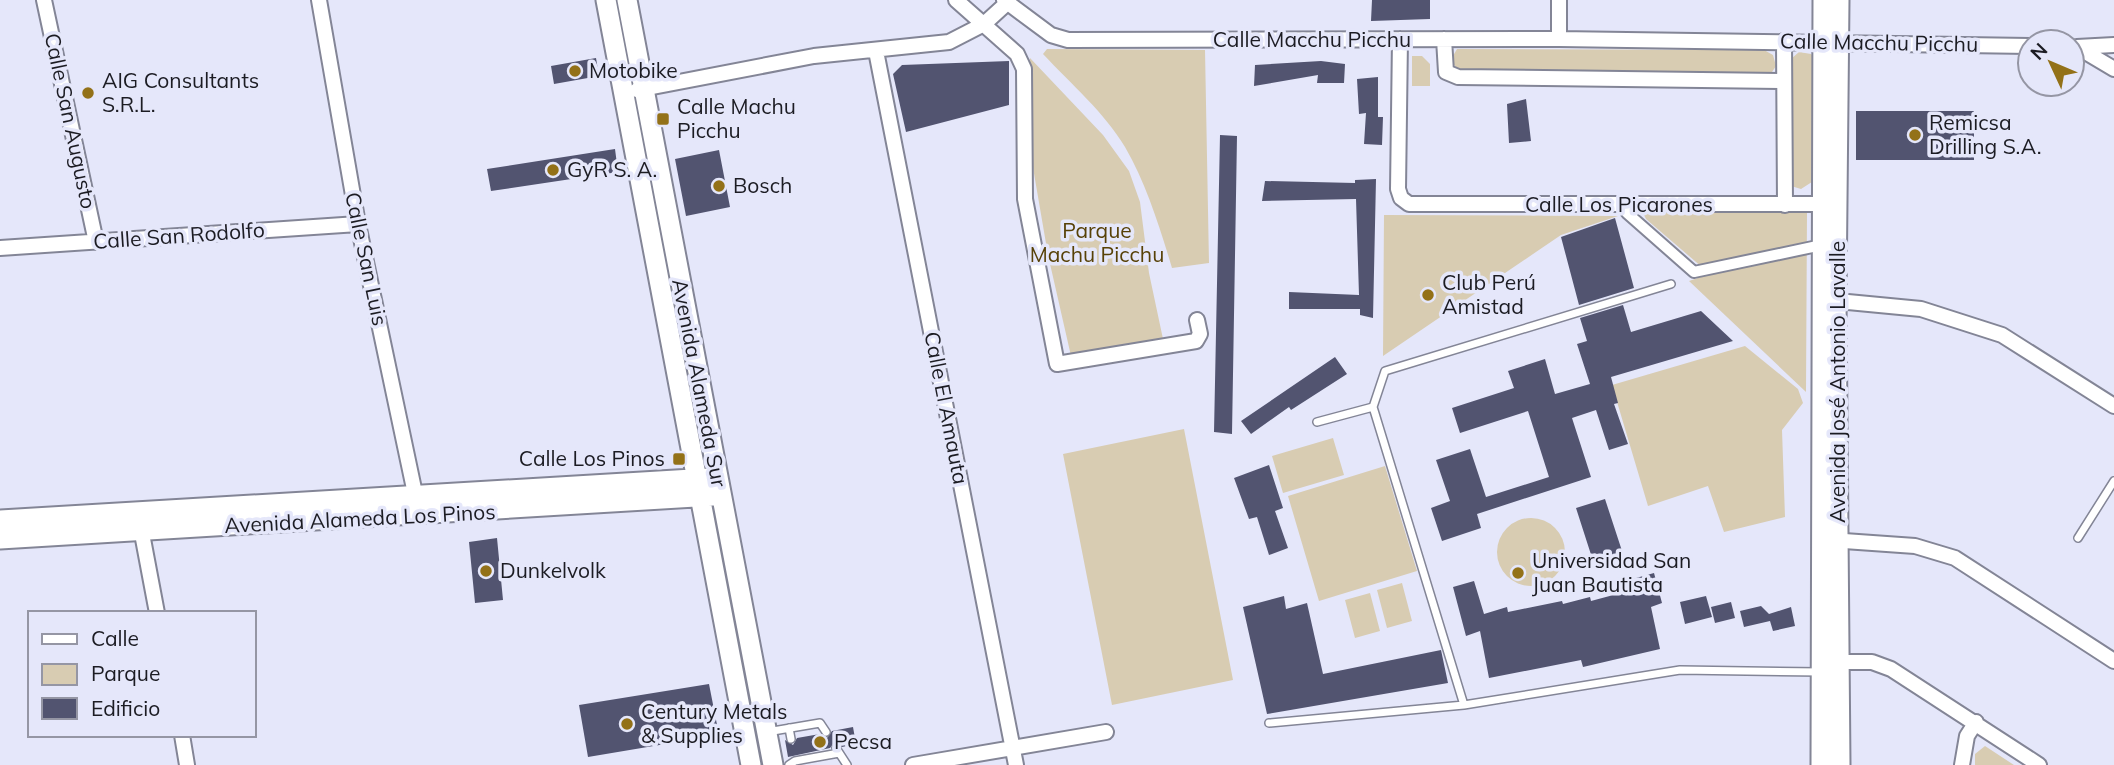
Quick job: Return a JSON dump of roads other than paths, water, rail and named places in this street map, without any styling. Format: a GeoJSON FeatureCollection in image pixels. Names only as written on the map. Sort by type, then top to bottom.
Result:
{"type":"FeatureCollection","features":[{"type":"Feature","properties":{"kind":"main road","name":"Avenida Alameda Sur"},"geometry":{"type":"LineString","coordinates":[[606,0],[623,92],[709,487],[773,765]]}},
{"type":"Feature","properties":{"kind":"main road","name":"Avenida Alameda Sur"},"geometry":{"type":"LineString","coordinates":[[627,0],[709,487],[751,765]]}},
{"type":"Feature","properties":{"kind":"main road","name":"Avenida José Antonio Lavalle"},"geometry":{"type":"LineString","coordinates":[[1820,762],[1828,665],[1830,540],[1831,41],[1824,0]]}},
{"type":"Feature","properties":{"kind":"main road","name":"Avenida José Antonio Lavalle"},"geometry":{"type":"LineString","coordinates":[[1831,41],[1839,0]]}},
{"type":"Feature","properties":{"kind":"main road","name":"Avenida José Antonio Lavalle"},"geometry":{"type":"LineString","coordinates":[[1829,300],[1822,245],[1831,204]]}},
{"type":"Feature","properties":{"kind":"main road","name":"Avenida Alameda Los Pinos"},"geometry":{"type":"LineString","coordinates":[[0,520],[415,496],[709,487]]}},
{"type":"Feature","properties":{"kind":"main road","name":"Avenida Alameda Los Pinos"},"geometry":{"type":"LineString","coordinates":[[0,539],[419,516],[709,487]]}},
{"type":"Feature","properties":{"kind":"main road","name":"Avenida José Antonio Lavalle"},"geometry":{"type":"LineString","coordinates":[[1828,665],[1840,765]]}},
{"type":"Feature","properties":{"kind":"street","name":"Calle San Augusto"},"geometry":{"type":"LineString","coordinates":[[44,0],[96,242]]}},
{"type":"Feature","properties":{"kind":"street","name":"Calle San Luis"},"geometry":{"type":"LineString","coordinates":[[319,0],[358,224],[419,516]]}},
{"type":"Feature","properties":{"kind":"street"},"geometry":{"type":"LineString","coordinates":[[956,0],[1017,54],[1024,69],[1025,200],[1057,364],[1196,341],[1200,334],[1197,320]]}},
{"type":"Feature","properties":{"kind":"street"},"geometry":{"type":"LineString","coordinates":[[1559,0],[1559,40]]}},
{"type":"Feature","properties":{"kind":"street","name":"Calle Macchu Picchu"},"geometry":{"type":"LineString","coordinates":[[623,92],[814,56],[949,42],[984,24],[1006,1],[1051,35],[1068,40],[1831,41],[2016,46]]}},
{"type":"Feature","properties":{"kind":"street","name":"Calle Los Picarones"},"geometry":{"type":"LineString","coordinates":[[1400,39],[1398,189],[1401,198],[1409,204],[1831,204]]}},
{"type":"Feature","properties":{"kind":"street"},"geometry":{"type":"LineString","coordinates":[[1444,39],[1446,72],[1458,77],[1782,80]]}},
{"type":"Feature","properties":{"kind":"street"},"geometry":{"type":"LineString","coordinates":[[1784,41],[1782,80],[1785,205]]}},
{"type":"Feature","properties":{"kind":"street"},"geometry":{"type":"LineString","coordinates":[[2086,46],[2114,45]]}},
{"type":"Feature","properties":{"kind":"street","name":"Calle El Amauta"},"geometry":{"type":"LineString","coordinates":[[876,51],[1016,765]]}},
{"type":"Feature","properties":{"kind":"street"},"geometry":{"type":"LineString","coordinates":[[2086,54],[2114,69]]}},
{"type":"Feature","properties":{"kind":"street"},"geometry":{"type":"LineString","coordinates":[[1629,205],[1627,213],[1694,272],[1822,245]]}},
{"type":"Feature","properties":{"kind":"street","name":"Calle San Rodolfo"},"geometry":{"type":"LineString","coordinates":[[0,248],[358,224]]}},
{"type":"Feature","properties":{"kind":"street"},"geometry":{"type":"LineString","coordinates":[[1829,300],[1921,309],[2002,335],[2114,406]]}},
{"type":"Feature","properties":{"kind":"street"},"geometry":{"type":"LineString","coordinates":[[138,511],[157,611]]}},
{"type":"Feature","properties":{"kind":"street"},"geometry":{"type":"LineString","coordinates":[[1830,540],[1915,546],[1955,558],[2114,661]]}},
{"type":"Feature","properties":{"kind":"street"},"geometry":{"type":"LineString","coordinates":[[1828,665],[1872,662],[1891,669],[2039,765]]}},
{"type":"Feature","properties":{"kind":"street"},"geometry":{"type":"LineString","coordinates":[[1962,765],[1967,736],[1976,722]]}},
{"type":"Feature","properties":{"kind":"street"},"geometry":{"type":"LineString","coordinates":[[913,765],[1012,746],[1107,732]]}},
{"type":"Feature","properties":{"kind":"street"},"geometry":{"type":"LineString","coordinates":[[182,737],[187,765]]}},
{"type":"Feature","properties":{"kind":"lane"},"geometry":{"type":"LineString","coordinates":[[1464,705],[1373,407],[1385,371],[1671,284]]}},
{"type":"Feature","properties":{"kind":"lane"},"geometry":{"type":"LineString","coordinates":[[1317,422],[1373,407]]}},
{"type":"Feature","properties":{"kind":"lane"},"geometry":{"type":"LineString","coordinates":[[2078,538],[2114,481]]}},
{"type":"Feature","properties":{"kind":"lane"},"geometry":{"type":"LineString","coordinates":[[1269,723],[1464,705],[1680,670],[1828,665]]}},
{"type":"Feature","properties":{"kind":"lane"},"geometry":{"type":"LineString","coordinates":[[767,732],[820,723],[826,732]]}},
{"type":"Feature","properties":{"kind":"lane"},"geometry":{"type":"LineString","coordinates":[[789,728],[791,739]]}},
{"type":"Feature","properties":{"kind":"lane"},"geometry":{"type":"LineString","coordinates":[[793,762],[838,750],[847,765]]}},
{"type":"Feature","properties":{"kind":"place","name":"Motobike"},"geometry":{"type":"Point","coordinates":[575,71]}},
{"type":"Feature","properties":{"kind":"place","name":"AIG Consultants S.R.L."},"geometry":{"type":"Point","coordinates":[88,93]}},
{"type":"Feature","properties":{"kind":"place","name":"Calle Machu Picchu"},"geometry":{"type":"Point","coordinates":[663,119]}},
{"type":"Feature","properties":{"kind":"place","name":"Remicsa Drilling S.A."},"geometry":{"type":"Point","coordinates":[1915,135]}},
{"type":"Feature","properties":{"kind":"place","name":"GyR S. A."},"geometry":{"type":"Point","coordinates":[553,170]}},
{"type":"Feature","properties":{"kind":"place","name":"Bosch"},"geometry":{"type":"Point","coordinates":[719,186]}},
{"type":"Feature","properties":{"kind":"place","name":"Club Perú Amistad"},"geometry":{"type":"Point","coordinates":[1428,295]}},
{"type":"Feature","properties":{"kind":"place","name":"Calle Los Pinos"},"geometry":{"type":"Point","coordinates":[679,459]}},
{"type":"Feature","properties":{"kind":"place","name":"Dunkelvolk"},"geometry":{"type":"Point","coordinates":[486,571]}},
{"type":"Feature","properties":{"kind":"place","name":"Universidad San Juan Bautista"},"geometry":{"type":"Point","coordinates":[1518,573]}},
{"type":"Feature","properties":{"kind":"place","name":"Century Metals & Supplies"},"geometry":{"type":"Point","coordinates":[627,724]}},
{"type":"Feature","properties":{"kind":"place","name":"Pecsa"},"geometry":{"type":"Point","coordinates":[820,742]}},
{"type":"Feature","properties":{"kind":"park label","name":"Parque Machu Picchu"},"geometry":{"type":"Point","coordinates":[1097,243]}}]}
